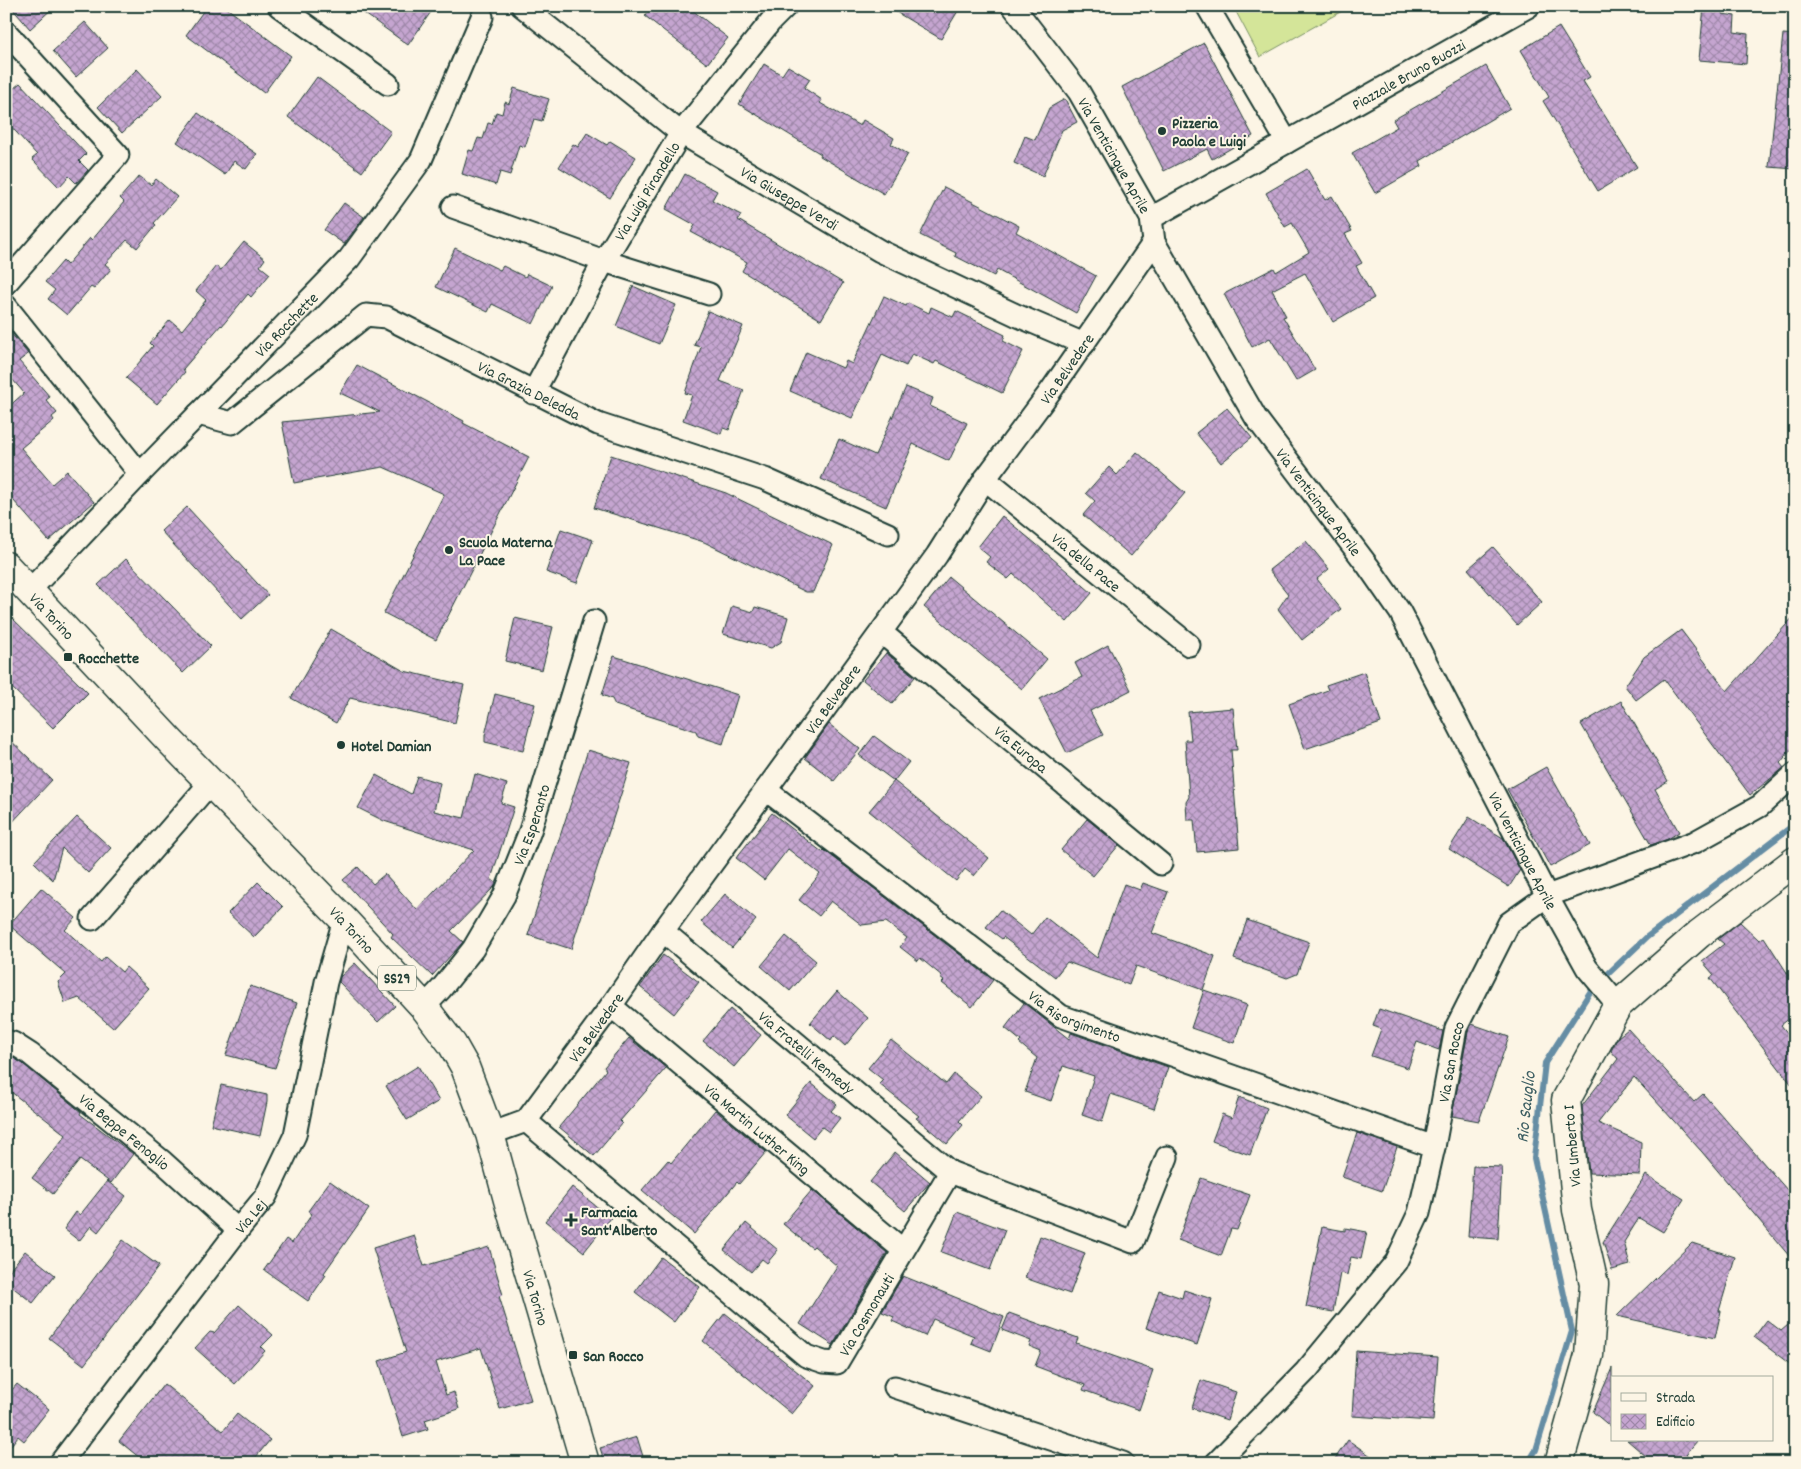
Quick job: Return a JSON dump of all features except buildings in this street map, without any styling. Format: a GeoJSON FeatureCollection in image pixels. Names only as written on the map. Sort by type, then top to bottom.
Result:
{"type":"FeatureCollection","features":[{"type":"Feature","properties":{"kind":"main road","name":"Via Torino"},"geometry":{"type":"LineString","coordinates":[[6,566],[170,740],[344,920],[424,1007],[452,1044],[465,1067],[490,1134],[585,1463]]}},
{"type":"Feature","properties":{"kind":"main road","name":"Via Umberto I"},"geometry":{"type":"LineString","coordinates":[[1559,1463],[1589,1355],[1594,1284],[1577,1210],[1566,1100],[1613,1000],[1795,862]]}},
{"type":"Feature","properties":{"kind":"street"},"geometry":{"type":"LineString","coordinates":[[279,6],[388,84]]}},
{"type":"Feature","properties":{"kind":"street","name":"Via Giuseppe Verdi"},"geometry":{"type":"LineString","coordinates":[[522,6],[681,133],[880,251],[1016,315],[1084,344]]}},
{"type":"Feature","properties":{"kind":"street","name":"Via Luigi Pirandello"},"geometry":{"type":"LineString","coordinates":[[533,393],[604,261],[681,133],[786,6]]}},
{"type":"Feature","properties":{"kind":"street","name":"Via Venticinque Aprile"},"geometry":{"type":"LineString","coordinates":[[1013,6],[1079,92],[1151,218],[1154,242],[1256,418],[1368,566],[1400,612],[1587,968],[1613,1000]]}},
{"type":"Feature","properties":{"kind":"street"},"geometry":{"type":"LineString","coordinates":[[1151,218],[1287,142],[1207,6]]}},
{"type":"Feature","properties":{"kind":"street","name":"Piazzale Bruno Buozzi"},"geometry":{"type":"LineString","coordinates":[[1287,142],[1529,6]]}},
{"type":"Feature","properties":{"kind":"street","name":"Via Rocchette"},"geometry":{"type":"LineString","coordinates":[[30,590],[349,259],[421,160],[482,17]]}},
{"type":"Feature","properties":{"kind":"street"},"geometry":{"type":"LineString","coordinates":[[6,32],[118,155],[6,283]]}},
{"type":"Feature","properties":{"kind":"street"},"geometry":{"type":"LineString","coordinates":[[453,207],[604,261],[709,294]]}},
{"type":"Feature","properties":{"kind":"street","name":"Via Belvedere"},"geometry":{"type":"LineString","coordinates":[[526,1121],[882,633],[937,555],[985,479],[1052,389],[1154,242]]}},
{"type":"Feature","properties":{"kind":"street"},"geometry":{"type":"LineString","coordinates":[[6,306],[140,474]]}},
{"type":"Feature","properties":{"kind":"street","name":"Via Grazia Deledda"},"geometry":{"type":"LineString","coordinates":[[198,414],[232,423],[366,315],[386,317],[533,393],[598,424],[765,479],[888,534]]}},
{"type":"Feature","properties":{"kind":"street","name":"Via della Pace"},"geometry":{"type":"LineString","coordinates":[[985,479],[1189,645]]}},
{"type":"Feature","properties":{"kind":"street","name":"Via Esperanto"},"geometry":{"type":"LineString","coordinates":[[424,1007],[442,989],[473,949],[504,896],[530,831],[594,621]]}},
{"type":"Feature","properties":{"kind":"street","name":"Via Europa"},"geometry":{"type":"LineString","coordinates":[[882,633],[1162,864]]}},
{"type":"Feature","properties":{"kind":"street","name":"Via San Rocco"},"geometry":{"type":"LineString","coordinates":[[1216,1463],[1306,1371],[1396,1262],[1419,1213],[1434,1147],[1456,1028],[1509,923],[1548,896],[1695,842],[1760,806],[1795,774]]}},
{"type":"Feature","properties":{"kind":"street"},"geometry":{"type":"LineString","coordinates":[[92,919],[211,782]]}},
{"type":"Feature","properties":{"kind":"street","name":"Via Risorgimento"},"geometry":{"type":"LineString","coordinates":[[766,790],[1061,1016],[1434,1147]]}},
{"type":"Feature","properties":{"kind":"street","name":"Via Lej"},"geometry":{"type":"LineString","coordinates":[[60,1463],[266,1196],[295,1135],[326,982],[344,920]]}},
{"type":"Feature","properties":{"kind":"street","name":"Via Fratelli Kennedy"},"geometry":{"type":"LineString","coordinates":[[663,931],[950,1172]]}},
{"type":"Feature","properties":{"kind":"street","name":"Via Martin Luther King"},"geometry":{"type":"LineString","coordinates":[[611,1006],[904,1250]]}},
{"type":"Feature","properties":{"kind":"street","name":"Via Beppe Fenoglio"},"geometry":{"type":"LineString","coordinates":[[6,1041],[13,1043],[30,1054],[163,1162],[238,1230]]}},
{"type":"Feature","properties":{"kind":"street"},"geometry":{"type":"LineString","coordinates":[[490,1134],[526,1121]]}},
{"type":"Feature","properties":{"kind":"street","name":"Via Cosmonauti"},"geometry":{"type":"LineString","coordinates":[[526,1121],[806,1356],[824,1362],[837,1363],[950,1172]]}},
{"type":"Feature","properties":{"kind":"street"},"geometry":{"type":"LineString","coordinates":[[950,1172],[1133,1242],[1167,1157]]}},
{"type":"Feature","properties":{"kind":"street"},"geometry":{"type":"LineString","coordinates":[[895,1387],[1123,1463]]}},
{"type":"Feature","properties":{"kind":"green space"},"geometry":{"type":"Polygon","coordinates":[[[1233,6],[1351,6],[1260,57],[1233,6]]]}},
{"type":"Feature","properties":{"kind":"waterway","name":"Rio Sauglio"},"geometry":{"type":"LineString","coordinates":[[1528,1463],[1536,1450],[1572,1331],[1534,1158],[1545,1063],[1592,989],[1647,937],[1795,824]]}},
{"type":"Feature","properties":{"kind":"place","name":"Pizzeria Paola e Luigi"},"geometry":{"type":"Point","coordinates":[1162,131]}},
{"type":"Feature","properties":{"kind":"place","name":"Scuola Materna La Pace"},"geometry":{"type":"Point","coordinates":[449,550]}},
{"type":"Feature","properties":{"kind":"place","name":"Rocchette"},"geometry":{"type":"Point","coordinates":[68,657]}},
{"type":"Feature","properties":{"kind":"place","name":"Hotel Damian"},"geometry":{"type":"Point","coordinates":[341,745]}},
{"type":"Feature","properties":{"kind":"place","name":"Farmacia Sant'Alberto"},"geometry":{"type":"Point","coordinates":[571,1220]}},
{"type":"Feature","properties":{"kind":"place","name":"San Rocco"},"geometry":{"type":"Point","coordinates":[573,1355]}}]}
